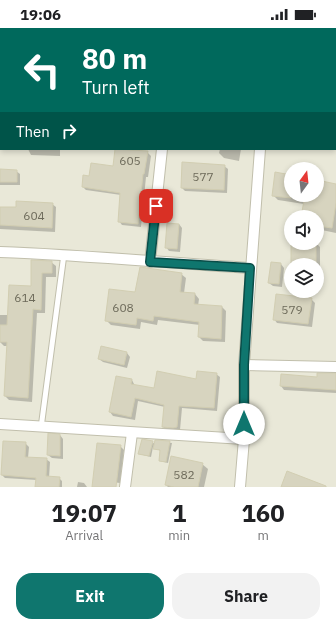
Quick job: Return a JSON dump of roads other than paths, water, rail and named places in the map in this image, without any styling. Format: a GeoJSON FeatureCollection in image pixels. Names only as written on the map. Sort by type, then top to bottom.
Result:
{"type":"FeatureCollection","features":[{"type":"Feature","properties":{"kind":"street"},"geometry":{"type":"LineString","coordinates":[[150,262],[162,150]]}},
{"type":"Feature","properties":{"kind":"street"},"geometry":{"type":"LineString","coordinates":[[240,487],[244,439],[244,365],[260,150]]}},
{"type":"Feature","properties":{"kind":"street"},"geometry":{"type":"LineString","coordinates":[[0,252],[64,254],[150,262],[250,268]]}},
{"type":"Feature","properties":{"kind":"street"},"geometry":{"type":"LineString","coordinates":[[244,365],[336,367]]}},
{"type":"Feature","properties":{"kind":"street"},"geometry":{"type":"LineString","coordinates":[[0,424],[41,428],[244,439]]}},
{"type":"Feature","properties":{"kind":"street"},"geometry":{"type":"LineString","coordinates":[[125,487],[132,433]]}},
{"type":"Feature","properties":{"kind":"lane"},"geometry":{"type":"LineString","coordinates":[[41,428],[64,254]]}}]}
